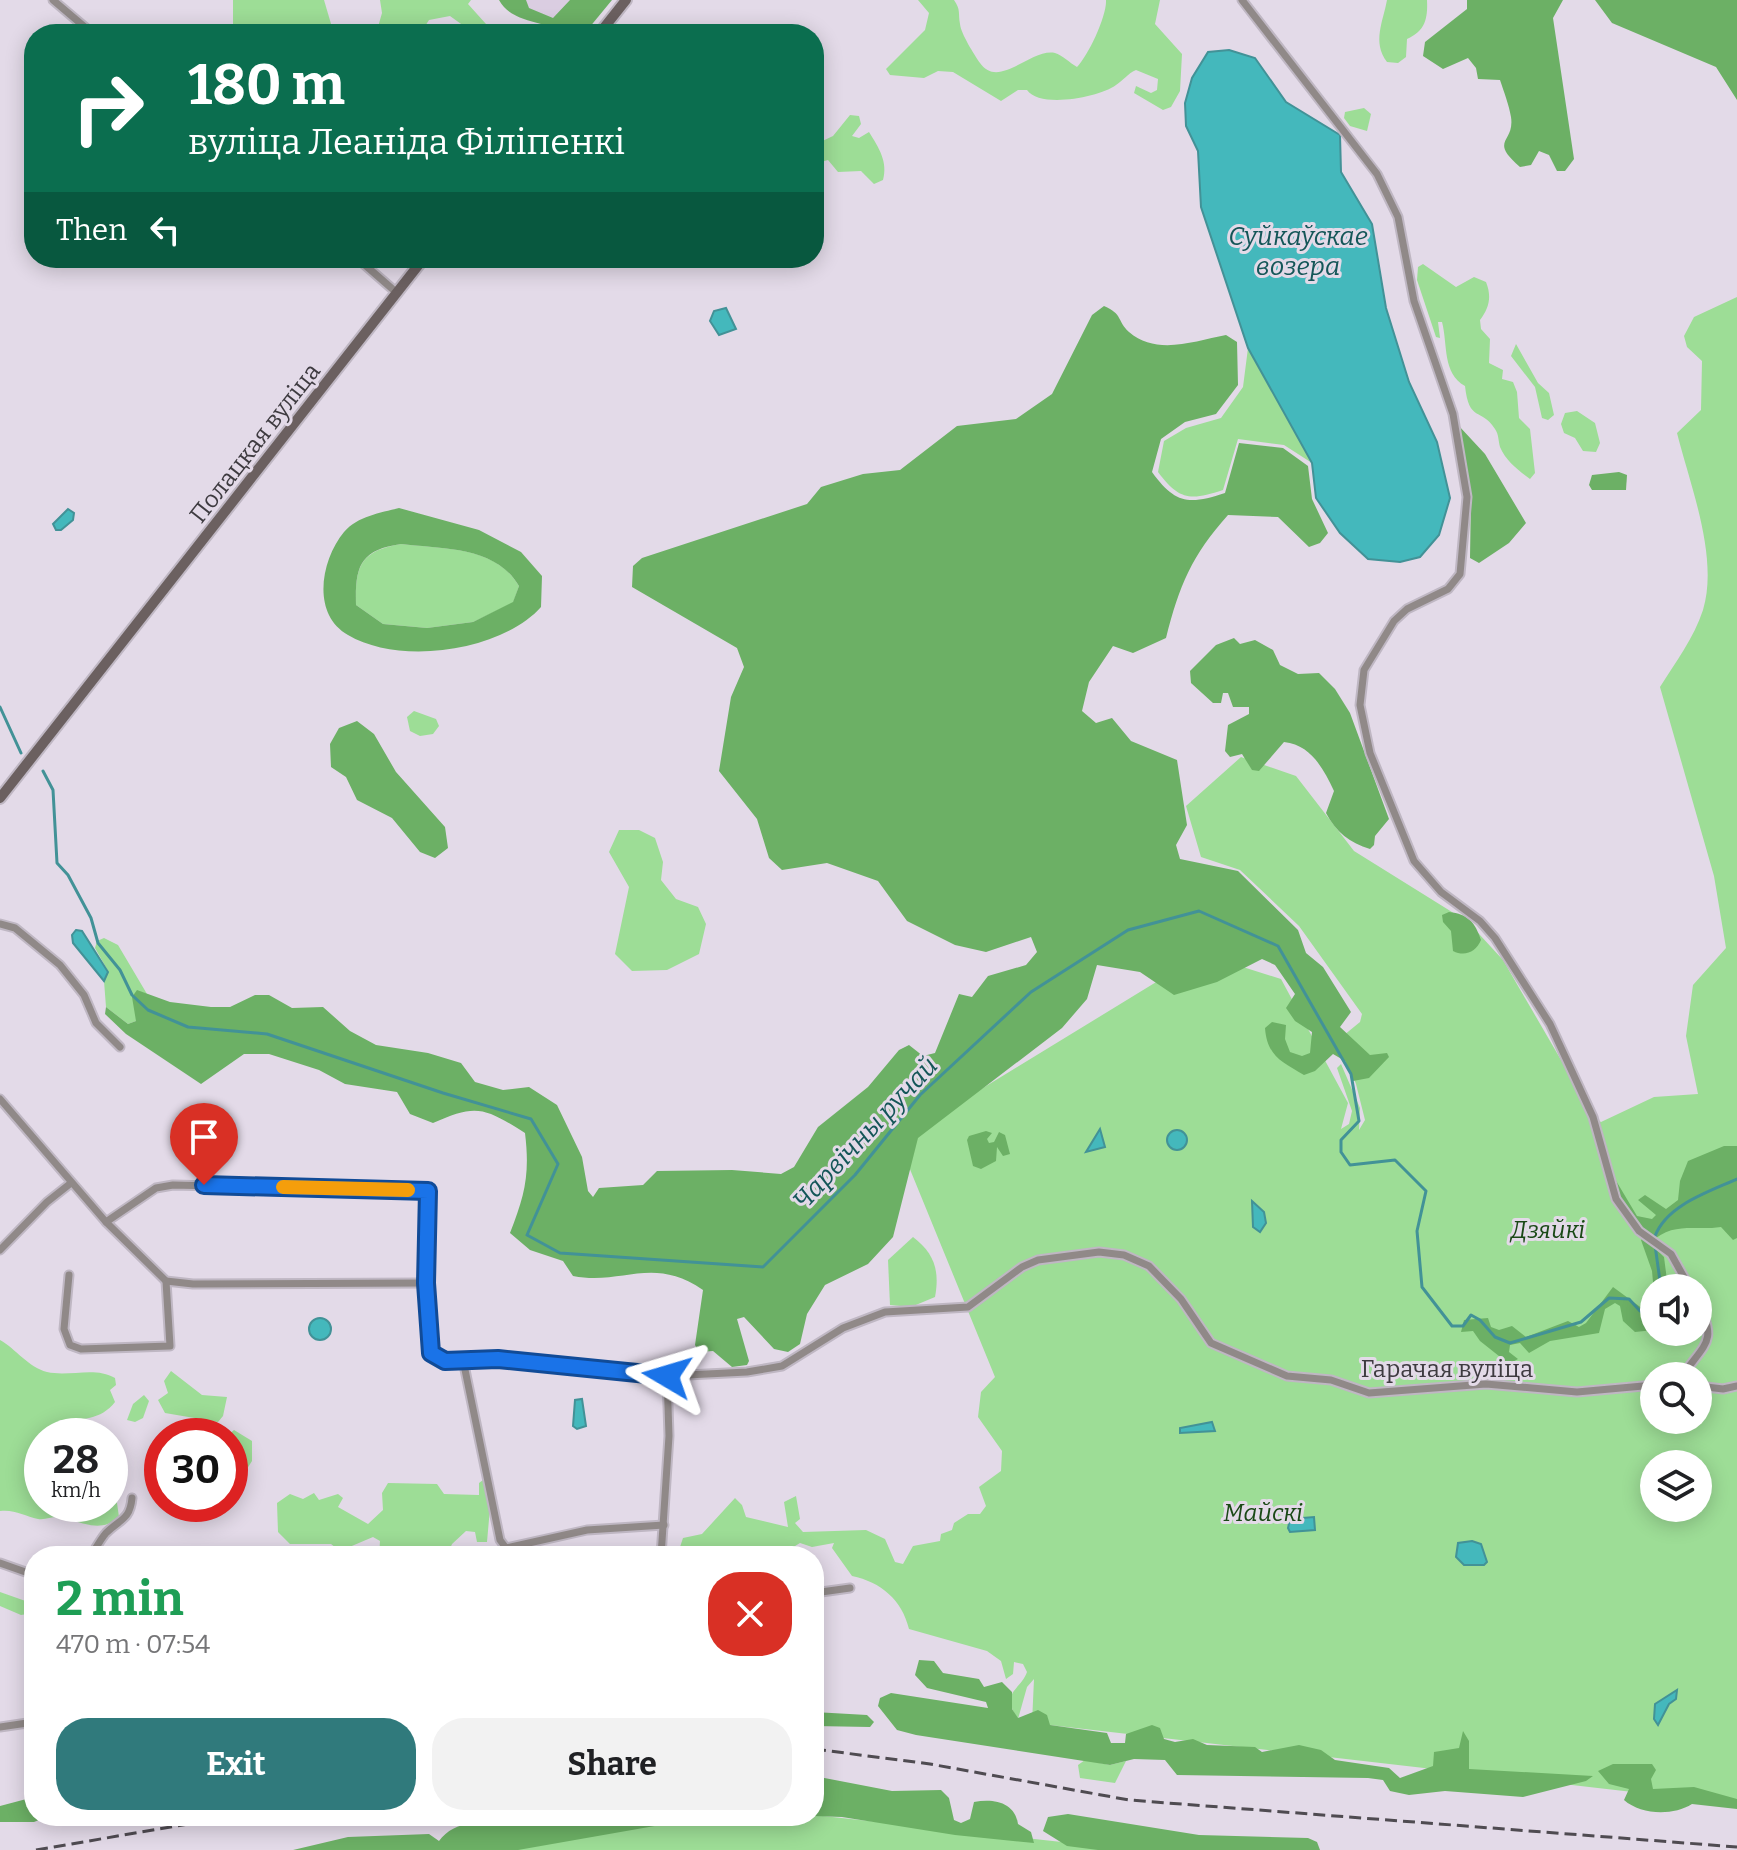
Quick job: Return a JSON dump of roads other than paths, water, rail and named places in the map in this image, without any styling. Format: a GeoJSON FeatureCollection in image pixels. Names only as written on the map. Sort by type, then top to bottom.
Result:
{"type":"FeatureCollection","features":[{"type":"Feature","properties":{"kind":"main road"},"geometry":{"type":"LineString","coordinates":[[607,24],[626,0]]}},
{"type":"Feature","properties":{"kind":"main road","name":"Полацкая вуліца"},"geometry":{"type":"LineString","coordinates":[[0,798],[416,268]]}},
{"type":"Feature","properties":{"kind":"street"},"geometry":{"type":"LineString","coordinates":[[53,0],[81,24]]}},
{"type":"Feature","properties":{"kind":"street"},"geometry":{"type":"LineString","coordinates":[[1242,0],[1310,84],[1382,185],[1398,217],[1414,301],[1456,428],[1467,497],[1460,574],[1448,589],[1407,609],[1394,621],[1364,670],[1360,705],[1370,753],[1414,861],[1441,892],[1480,921],[1495,938],[1550,1024],[1593,1117],[1616,1199],[1639,1231],[1671,1254],[1682,1274]]}},
{"type":"Feature","properties":{"kind":"street"},"geometry":{"type":"LineString","coordinates":[[368,268],[397,293]]}},
{"type":"Feature","properties":{"kind":"street"},"geometry":{"type":"LineString","coordinates":[[0,924],[15,928],[60,965],[84,995],[96,1023],[120,1047]]}},
{"type":"Feature","properties":{"kind":"street"},"geometry":{"type":"LineString","coordinates":[[1,1103],[106,1222],[166,1281],[193,1284],[426,1283]]}},
{"type":"Feature","properties":{"kind":"street"},"geometry":{"type":"LineString","coordinates":[[0,1250],[47,1202],[71,1183]]}},
{"type":"Feature","properties":{"kind":"street"},"geometry":{"type":"LineString","coordinates":[[106,1222],[156,1188],[173,1185],[428,1191],[426,1283],[431,1353],[445,1361],[498,1359],[667,1376],[669,1436],[662,1546]]}},
{"type":"Feature","properties":{"kind":"street","name":"Гарачая вуліца"},"geometry":{"type":"LineString","coordinates":[[667,1376],[747,1372],[782,1366],[843,1328],[885,1312],[968,1307],[1030,1264],[1099,1252],[1124,1255],[1149,1266],[1181,1299],[1211,1343],[1287,1376],[1331,1380],[1369,1393],[1486,1384],[1577,1392],[1640,1386]]}},
{"type":"Feature","properties":{"kind":"street"},"geometry":{"type":"LineString","coordinates":[[69,1275],[64,1329],[70,1345],[81,1349],[170,1346],[166,1281]]}},
{"type":"Feature","properties":{"kind":"street"},"geometry":{"type":"LineString","coordinates":[[463,1360],[500,1540],[504,1546]]}},
{"type":"Feature","properties":{"kind":"street"},"geometry":{"type":"LineString","coordinates":[[1712,1388],[1737,1386]]}},
{"type":"Feature","properties":{"kind":"street"},"geometry":{"type":"LineString","coordinates":[[97,1546],[102,1537],[123,1522],[130,1512],[132,1498]]}},
{"type":"Feature","properties":{"kind":"street"},"geometry":{"type":"LineString","coordinates":[[515,1546],[587,1530],[664,1525]]}},
{"type":"Feature","properties":{"kind":"street"},"geometry":{"type":"LineString","coordinates":[[0,1563],[24,1571]]}},
{"type":"Feature","properties":{"kind":"street"},"geometry":{"type":"LineString","coordinates":[[824,1592],[850,1588]]}},
{"type":"Feature","properties":{"kind":"street"},"geometry":{"type":"LineString","coordinates":[[0,1727],[24,1723]]}},
{"type":"Feature","properties":{"kind":"water","name":"Суйкаўскае возера"},"geometry":{"type":"Polygon","coordinates":[[[1229,50],[1255,58],[1286,102],[1340,135],[1341,172],[1372,224],[1386,308],[1409,382],[1437,442],[1450,498],[1439,535],[1420,557],[1400,562],[1368,559],[1340,533],[1316,498],[1312,463],[1248,348],[1201,207],[1198,151],[1186,126],[1185,103],[1192,78],[1208,52],[1229,50]]]}},
{"type":"Feature","properties":{"kind":"water"},"geometry":{"type":"Polygon","coordinates":[[[726,308],[736,329],[719,335],[710,321],[714,311],[726,308]]]}},
{"type":"Feature","properties":{"kind":"water"},"geometry":{"type":"Polygon","coordinates":[[[68,509],[74,513],[73,520],[61,530],[56,530],[53,524],[68,509]]]}},
{"type":"Feature","properties":{"kind":"water"},"geometry":{"type":"Polygon","coordinates":[[[76,930],[82,931],[108,972],[104,981],[73,943],[72,935],[76,930]]]}},
{"type":"Feature","properties":{"kind":"water"},"geometry":{"type":"Polygon","coordinates":[[[1100,1129],[1105,1147],[1086,1152],[1100,1129]]]}},
{"type":"Feature","properties":{"kind":"water"},"geometry":{"type":"Polygon","coordinates":[[[1177,1130],[1184,1133],[1187,1140],[1184,1147],[1177,1150],[1170,1147],[1167,1140],[1170,1133],[1177,1130]]]}},
{"type":"Feature","properties":{"kind":"water"},"geometry":{"type":"Polygon","coordinates":[[[1252,1201],[1264,1212],[1266,1223],[1260,1232],[1253,1227],[1252,1201]]]}},
{"type":"Feature","properties":{"kind":"water"},"geometry":{"type":"Polygon","coordinates":[[[320,1318],[328,1321],[331,1329],[328,1337],[320,1340],[312,1337],[309,1329],[312,1321],[320,1318]]]}},
{"type":"Feature","properties":{"kind":"water"},"geometry":{"type":"Polygon","coordinates":[[[582,1399],[586,1426],[577,1429],[573,1426],[575,1400],[582,1399]]]}},
{"type":"Feature","properties":{"kind":"water"},"geometry":{"type":"Polygon","coordinates":[[[1212,1422],[1215,1431],[1180,1433],[1180,1428],[1212,1422]]]}},
{"type":"Feature","properties":{"kind":"water"},"geometry":{"type":"Polygon","coordinates":[[[1314,1517],[1315,1530],[1290,1532],[1290,1519],[1314,1517]]]}},
{"type":"Feature","properties":{"kind":"water"},"geometry":{"type":"Polygon","coordinates":[[[1472,1541],[1481,1544],[1487,1562],[1484,1565],[1464,1565],[1456,1557],[1458,1543],[1472,1541]]]}},
{"type":"Feature","properties":{"kind":"water"},"geometry":{"type":"Polygon","coordinates":[[[1677,1690],[1676,1699],[1669,1704],[1658,1725],[1654,1719],[1655,1704],[1677,1690]]]}},
{"type":"Feature","properties":{"kind":"waterway"},"geometry":{"type":"LineString","coordinates":[[0,707],[21,753]]}},
{"type":"Feature","properties":{"kind":"waterway","name":"Чарвічны ручай"},"geometry":{"type":"LineString","coordinates":[[43,771],[53,790],[57,863],[68,875],[91,918],[98,943],[120,970],[132,995],[148,1010],[188,1027],[267,1034],[531,1119],[558,1164],[527,1235],[560,1253],[763,1267],[855,1175],[920,1095],[1031,992],[1128,930],[1199,911],[1278,946],[1351,1074],[1359,1121],[1341,1140],[1341,1152],[1350,1165],[1395,1160],[1426,1191],[1417,1231],[1422,1287],[1452,1326],[1463,1326],[1471,1315],[1495,1337],[1510,1343],[1581,1322],[1609,1298],[1629,1299],[1640,1311]]}},
{"type":"Feature","properties":{"kind":"waterway","name":"Чарвічны ручай"},"geometry":{"type":"LineString","coordinates":[[1655,1236],[1661,1225],[1679,1208],[1737,1179]]}},
{"type":"Feature","properties":{"kind":"waterway","name":"Чарвічны ручай"},"geometry":{"type":"LineString","coordinates":[[1655,1245],[1659,1274]]}},
{"type":"Feature","properties":{"kind":"railway"},"geometry":{"type":"LineString","coordinates":[[824,1750],[930,1764],[1129,1800],[1737,1847]]}},
{"type":"Feature","properties":{"kind":"railway"},"geometry":{"type":"LineString","coordinates":[[36,1850],[176,1826]]}},
{"type":"Feature","properties":{"kind":"park label","name":"Дзяйкі"},"geometry":{"type":"Point","coordinates":[1548,1230]}},
{"type":"Feature","properties":{"kind":"park label","name":"Майскі"},"geometry":{"type":"Point","coordinates":[1263,1513]}}]}
